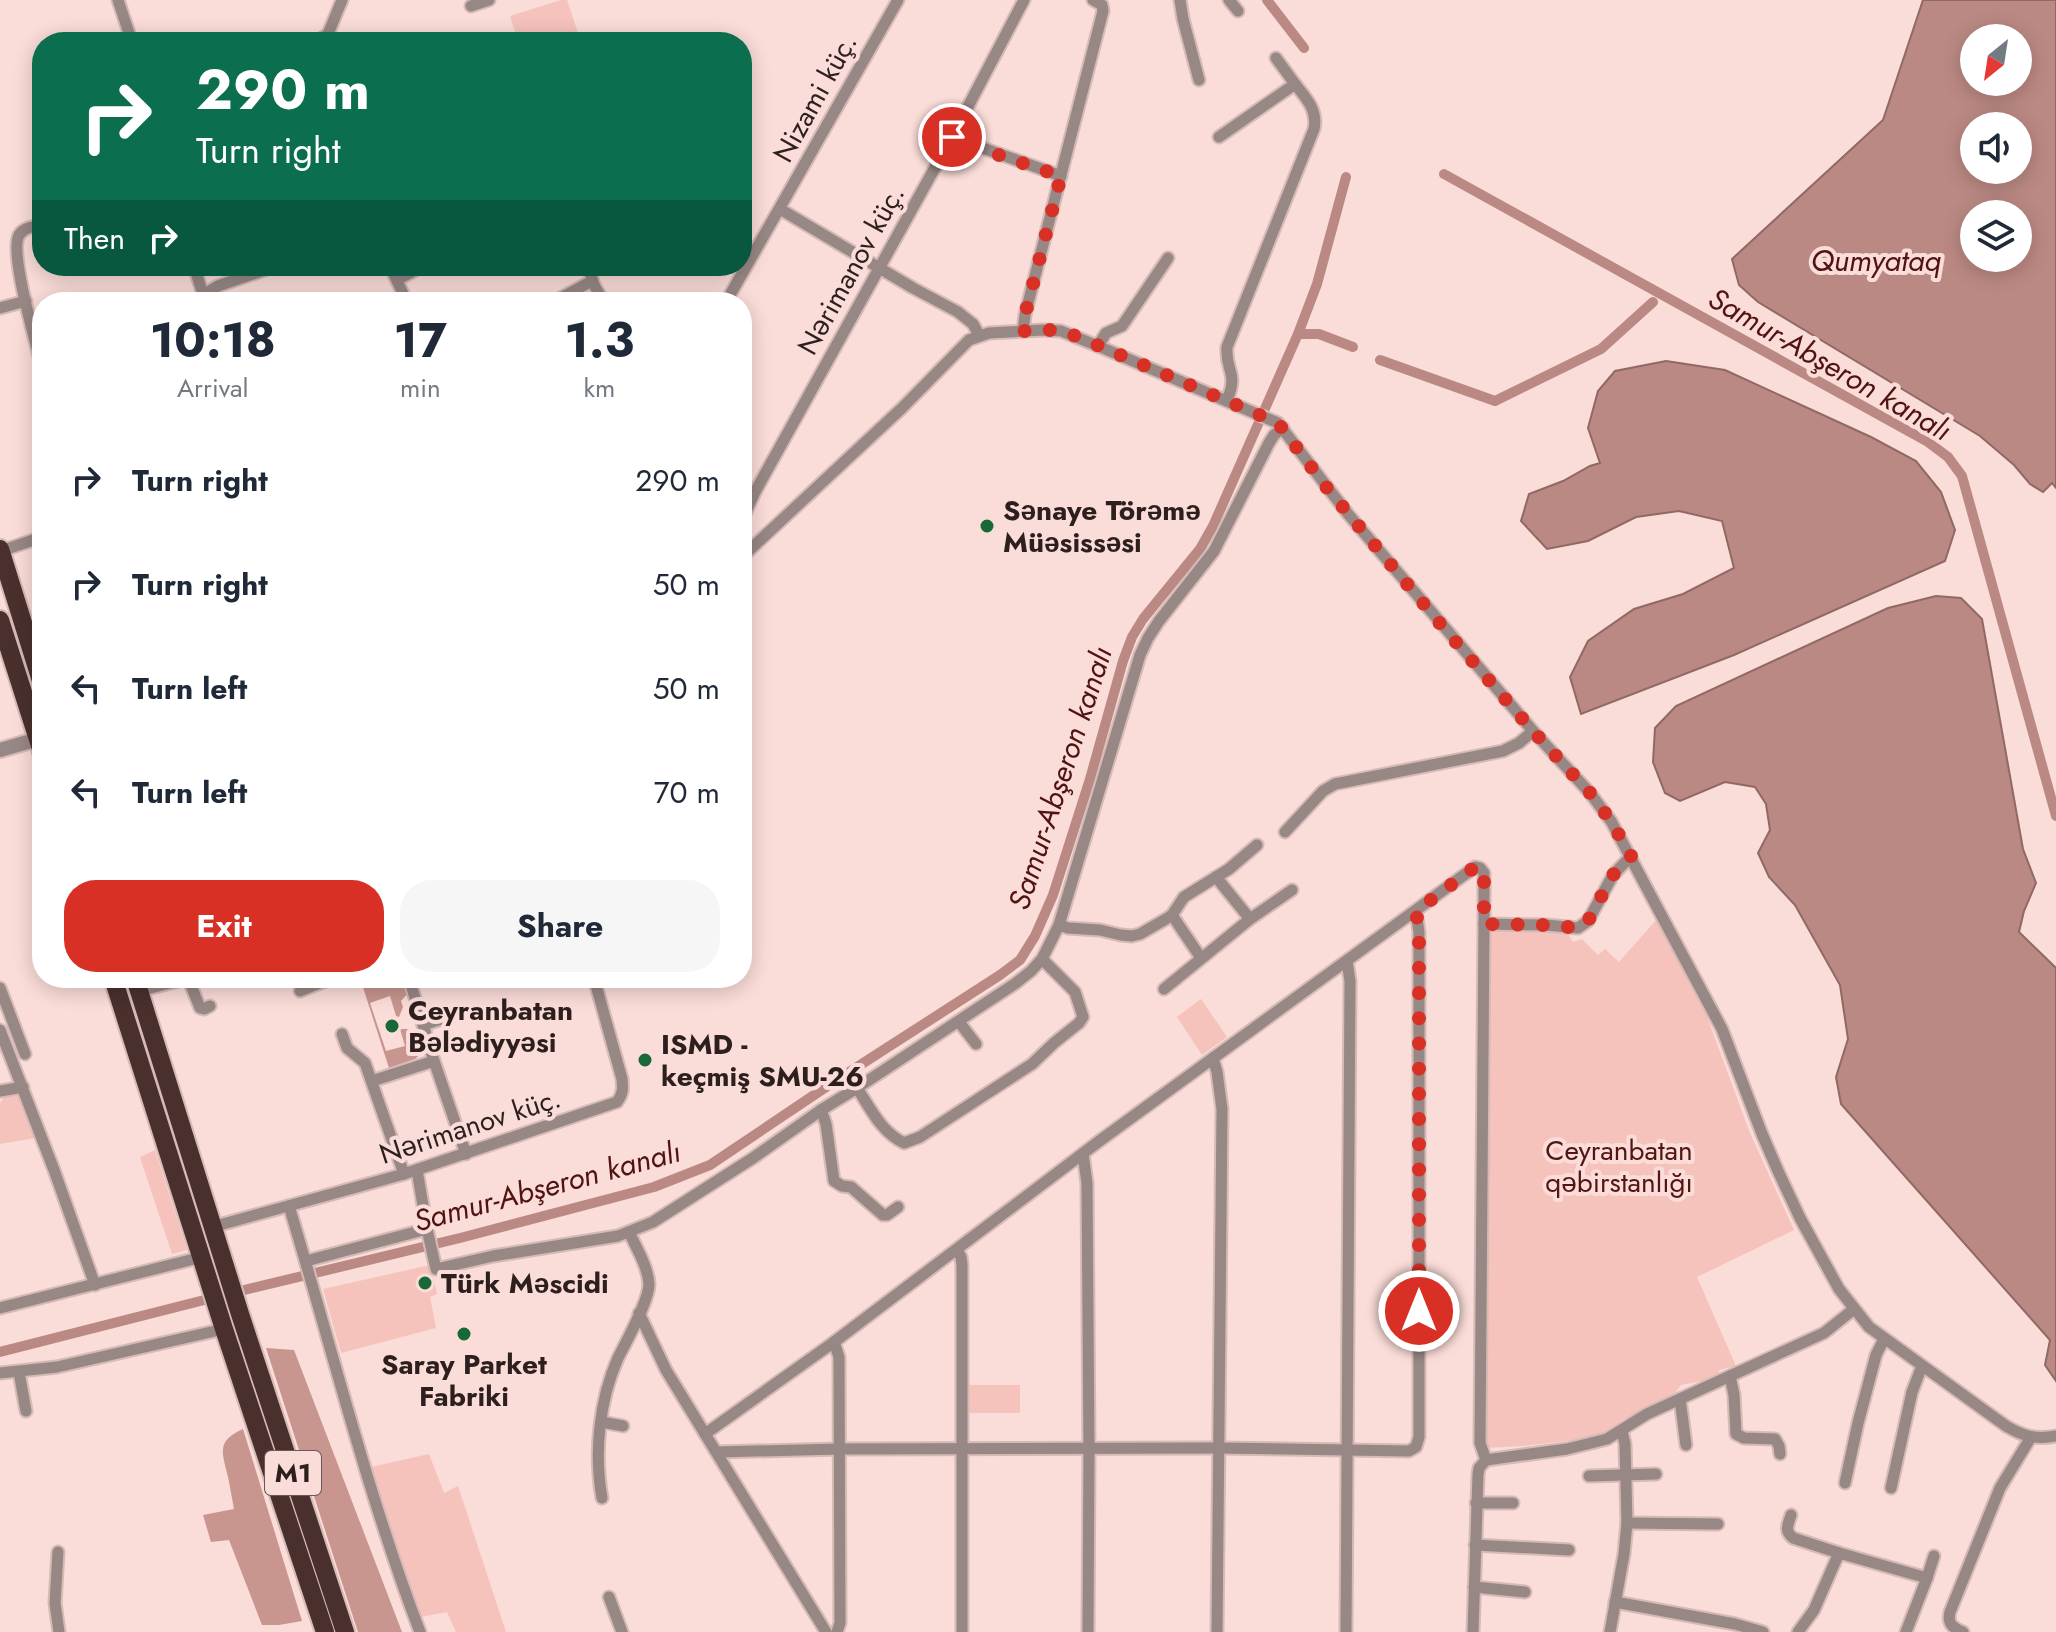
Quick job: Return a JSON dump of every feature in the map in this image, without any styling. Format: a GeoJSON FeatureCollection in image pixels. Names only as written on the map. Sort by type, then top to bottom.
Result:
{"type":"FeatureCollection","features":[{"type":"Feature","properties":{"kind":"highway"},"geometry":{"type":"LineString","coordinates":[[0,550],[32,641]]}},
{"type":"Feature","properties":{"kind":"highway"},"geometry":{"type":"LineString","coordinates":[[0,620],[32,720]]}},
{"type":"Feature","properties":{"kind":"highway"},"geometry":{"type":"LineString","coordinates":[[116,988],[223,1325]]}},
{"type":"Feature","properties":{"kind":"highway"},"geometry":{"type":"LineString","coordinates":[[138,988],[212,1227]]}},
{"type":"Feature","properties":{"kind":"highway","name":"M1"},"geometry":{"type":"LineString","coordinates":[[212,1227],[345,1632]]}},
{"type":"Feature","properties":{"kind":"highway","name":"M1"},"geometry":{"type":"LineString","coordinates":[[223,1325],[325,1632]]}},
{"type":"Feature","properties":{"kind":"street"},"geometry":{"type":"LineString","coordinates":[[118,0],[129,32]]}},
{"type":"Feature","properties":{"kind":"street"},"geometry":{"type":"LineString","coordinates":[[329,32],[342,0]]}},
{"type":"Feature","properties":{"kind":"street"},"geometry":{"type":"LineString","coordinates":[[471,6],[489,0]]}},
{"type":"Feature","properties":{"kind":"street","name":"Nizami küç."},"geometry":{"type":"LineString","coordinates":[[752,257],[898,0]]}},
{"type":"Feature","properties":{"kind":"street","name":"Nərimanov küç."},"geometry":{"type":"LineString","coordinates":[[752,498],[952,137],[1024,0]]}},
{"type":"Feature","properties":{"kind":"street"},"geometry":{"type":"LineString","coordinates":[[1023,331],[1028,301],[1103,11],[1102,5],[1093,0]]}},
{"type":"Feature","properties":{"kind":"street"},"geometry":{"type":"LineString","coordinates":[[1180,0],[1199,80]]}},
{"type":"Feature","properties":{"kind":"street"},"geometry":{"type":"LineString","coordinates":[[1229,0],[1238,11]]}},
{"type":"Feature","properties":{"kind":"street"},"geometry":{"type":"LineString","coordinates":[[1227,400],[1233,382],[1227,347],[1316,119],[1315,110],[1276,58]]}},
{"type":"Feature","properties":{"kind":"street"},"geometry":{"type":"LineString","coordinates":[[1219,137],[1295,84]]}},
{"type":"Feature","properties":{"kind":"street"},"geometry":{"type":"LineString","coordinates":[[952,137],[1061,176]]}},
{"type":"Feature","properties":{"kind":"street"},"geometry":{"type":"LineString","coordinates":[[780,209],[958,312],[973,324],[979,335]]}},
{"type":"Feature","properties":{"kind":"street"},"geometry":{"type":"LineString","coordinates":[[32,228],[25,229],[18,238],[16,256],[32,320]]}},
{"type":"Feature","properties":{"kind":"street"},"geometry":{"type":"LineString","coordinates":[[1098,346],[1106,333],[1122,326],[1168,258]]}},
{"type":"Feature","properties":{"kind":"street"},"geometry":{"type":"LineString","coordinates":[[212,292],[218,286],[247,276]]}},
{"type":"Feature","properties":{"kind":"street"},"geometry":{"type":"LineString","coordinates":[[395,276],[402,292]]}},
{"type":"Feature","properties":{"kind":"street"},"geometry":{"type":"LineString","coordinates":[[397,280],[404,276]]}},
{"type":"Feature","properties":{"kind":"street"},"geometry":{"type":"LineString","coordinates":[[591,276],[598,292]]}},
{"type":"Feature","properties":{"kind":"street"},"geometry":{"type":"LineString","coordinates":[[572,292],[592,281]]}},
{"type":"Feature","properties":{"kind":"street"},"geometry":{"type":"LineString","coordinates":[[0,308],[26,301]]}},
{"type":"Feature","properties":{"kind":"street"},"geometry":{"type":"LineString","coordinates":[[752,548],[902,408],[969,340],[979,335],[1061,331],[1272,419],[1283,428],[1348,514],[1596,800],[1621,837],[1722,1029],[1762,1134],[1800,1218],[1837,1286],[1854,1309],[1884,1339],[2006,1426],[2031,1437],[2056,1436]]}},
{"type":"Feature","properties":{"kind":"street"},"geometry":{"type":"LineString","coordinates":[[417,1170],[436,1269],[493,1256],[618,1236],[653,1222],[706,1189],[1031,971],[1042,959],[1059,925],[1140,655],[1154,630],[1214,551],[1269,443],[1283,428]]}},
{"type":"Feature","properties":{"kind":"street"},"geometry":{"type":"LineString","coordinates":[[0,550],[32,540]]}},
{"type":"Feature","properties":{"kind":"street"},"geometry":{"type":"LineString","coordinates":[[1285,832],[1323,791],[1335,784],[1503,751],[1533,731]]}},
{"type":"Feature","properties":{"kind":"street"},"geometry":{"type":"LineString","coordinates":[[0,750],[32,746]]}},
{"type":"Feature","properties":{"kind":"street"},"geometry":{"type":"LineString","coordinates":[[1059,925],[1132,936],[1140,934],[1172,915],[1184,897],[1244,858],[1257,845]]}},
{"type":"Feature","properties":{"kind":"street"},"geometry":{"type":"LineString","coordinates":[[1484,924],[1583,926],[1613,875],[1631,856]]}},
{"type":"Feature","properties":{"kind":"street"},"geometry":{"type":"LineString","coordinates":[[705,1434],[834,1342],[1083,1154],[1475,867],[1484,873],[1480,1443],[1486,1460]]}},
{"type":"Feature","properties":{"kind":"street"},"geometry":{"type":"LineString","coordinates":[[1216,877],[1250,919]]}},
{"type":"Feature","properties":{"kind":"street"},"geometry":{"type":"LineString","coordinates":[[1164,989],[1250,919],[1292,890]]}},
{"type":"Feature","properties":{"kind":"street"},"geometry":{"type":"LineString","coordinates":[[717,1452],[1218,1448],[1409,1451],[1416,1447],[1419,1437],[1419,932],[1416,911]]}},
{"type":"Feature","properties":{"kind":"street"},"geometry":{"type":"LineString","coordinates":[[1172,915],[1201,958]]}},
{"type":"Feature","properties":{"kind":"street"},"geometry":{"type":"LineString","coordinates":[[857,1088],[883,1128],[904,1143],[920,1137],[1032,1064],[1083,1017],[1075,992],[1042,959]]}},
{"type":"Feature","properties":{"kind":"street"},"geometry":{"type":"LineString","coordinates":[[1346,1632],[1350,996],[1347,961]]}},
{"type":"Feature","properties":{"kind":"street"},"geometry":{"type":"LineString","coordinates":[[0,988],[25,1054]]}},
{"type":"Feature","properties":{"kind":"street"},"geometry":{"type":"LineString","coordinates":[[193,988],[200,1008],[210,1006]]}},
{"type":"Feature","properties":{"kind":"street"},"geometry":{"type":"LineString","coordinates":[[300,991],[308,988]]}},
{"type":"Feature","properties":{"kind":"street"},"geometry":{"type":"LineString","coordinates":[[412,988],[466,1154]]}},
{"type":"Feature","properties":{"kind":"street","name":"Nərimanov küç."},"geometry":{"type":"LineString","coordinates":[[212,1227],[417,1170],[617,1102],[623,1089],[622,1079],[597,988]]}},
{"type":"Feature","properties":{"kind":"street"},"geometry":{"type":"LineString","coordinates":[[423,1025],[442,1019]]}},
{"type":"Feature","properties":{"kind":"street"},"geometry":{"type":"LineString","coordinates":[[959,1022],[976,1044]]}},
{"type":"Feature","properties":{"kind":"street"},"geometry":{"type":"LineString","coordinates":[[0,1030],[95,1285]]}},
{"type":"Feature","properties":{"kind":"street"},"geometry":{"type":"LineString","coordinates":[[342,1034],[347,1048],[365,1063],[404,1174]]}},
{"type":"Feature","properties":{"kind":"street"},"geometry":{"type":"LineString","coordinates":[[1213,1058],[1222,1109],[1217,1632]]}},
{"type":"Feature","properties":{"kind":"street"},"geometry":{"type":"LineString","coordinates":[[372,1081],[434,1061]]}},
{"type":"Feature","properties":{"kind":"street"},"geometry":{"type":"LineString","coordinates":[[0,1091],[23,1087]]}},
{"type":"Feature","properties":{"kind":"street"},"geometry":{"type":"LineString","coordinates":[[821,1110],[834,1181],[851,1187],[883,1215],[898,1207]]}},
{"type":"Feature","properties":{"kind":"street"},"geometry":{"type":"LineString","coordinates":[[1083,1154],[1087,1183],[1088,1632]]}},
{"type":"Feature","properties":{"kind":"street"},"geometry":{"type":"LineString","coordinates":[[289,1206],[363,1464],[420,1632]]}},
{"type":"Feature","properties":{"kind":"street"},"geometry":{"type":"LineString","coordinates":[[306,1263],[427,1229]]}},
{"type":"Feature","properties":{"kind":"street"},"geometry":{"type":"LineString","coordinates":[[602,1498],[598,1462],[606,1395],[649,1283],[629,1232]]}},
{"type":"Feature","properties":{"kind":"street"},"geometry":{"type":"LineString","coordinates":[[957,1250],[962,1265],[962,1632]]}},
{"type":"Feature","properties":{"kind":"street"},"geometry":{"type":"LineString","coordinates":[[0,1308],[203,1262]]}},
{"type":"Feature","properties":{"kind":"street"},"geometry":{"type":"LineString","coordinates":[[1473,1632],[1478,1475],[1479,1468],[1486,1460],[1588,1444],[1613,1436],[1647,1414],[1824,1333],[1854,1309]]}},
{"type":"Feature","properties":{"kind":"street"},"geometry":{"type":"LineString","coordinates":[[639,1313],[661,1361],[826,1632]]}},
{"type":"Feature","properties":{"kind":"street"},"geometry":{"type":"LineString","coordinates":[[0,1373],[57,1367],[223,1325]]}},
{"type":"Feature","properties":{"kind":"street"},"geometry":{"type":"LineString","coordinates":[[1845,1483],[1876,1355],[1884,1339]]}},
{"type":"Feature","properties":{"kind":"street"},"geometry":{"type":"LineString","coordinates":[[834,1342],[839,1357],[840,1623],[837,1632]]}},
{"type":"Feature","properties":{"kind":"street"},"geometry":{"type":"LineString","coordinates":[[1891,1488],[1912,1392],[1922,1366]]}},
{"type":"Feature","properties":{"kind":"street"},"geometry":{"type":"LineString","coordinates":[[19,1372],[26,1411]]}},
{"type":"Feature","properties":{"kind":"street"},"geometry":{"type":"LineString","coordinates":[[1730,1376],[1736,1434],[1744,1438],[1775,1439],[1780,1454]]}},
{"type":"Feature","properties":{"kind":"street"},"geometry":{"type":"LineString","coordinates":[[1680,1399],[1686,1445]]}},
{"type":"Feature","properties":{"kind":"street"},"geometry":{"type":"LineString","coordinates":[[602,1422],[623,1426]]}},
{"type":"Feature","properties":{"kind":"street"},"geometry":{"type":"LineString","coordinates":[[1610,1632],[1627,1523],[1622,1431]]}},
{"type":"Feature","properties":{"kind":"street"},"geometry":{"type":"LineString","coordinates":[[1963,1632],[1952,1626],[1950,1612],[2000,1488],[2031,1437]]}},
{"type":"Feature","properties":{"kind":"street"},"geometry":{"type":"LineString","coordinates":[[1589,1476],[1656,1474]]}},
{"type":"Feature","properties":{"kind":"street"},"geometry":{"type":"LineString","coordinates":[[1476,1503],[1513,1503]]}},
{"type":"Feature","properties":{"kind":"street"},"geometry":{"type":"LineString","coordinates":[[1791,1515],[1787,1530],[1793,1538],[1927,1578]]}},
{"type":"Feature","properties":{"kind":"street"},"geometry":{"type":"LineString","coordinates":[[1627,1523],[1718,1524]]}},
{"type":"Feature","properties":{"kind":"street"},"geometry":{"type":"LineString","coordinates":[[1475,1545],[1569,1550]]}},
{"type":"Feature","properties":{"kind":"street"},"geometry":{"type":"LineString","coordinates":[[58,1552],[55,1603],[59,1632]]}},
{"type":"Feature","properties":{"kind":"street"},"geometry":{"type":"LineString","coordinates":[[1798,1632],[1814,1610],[1839,1553]]}},
{"type":"Feature","properties":{"kind":"street"},"geometry":{"type":"LineString","coordinates":[[1906,1632],[1934,1556]]}},
{"type":"Feature","properties":{"kind":"street"},"geometry":{"type":"LineString","coordinates":[[1474,1587],[1525,1592]]}},
{"type":"Feature","properties":{"kind":"street"},"geometry":{"type":"LineString","coordinates":[[609,1597],[622,1632]]}},
{"type":"Feature","properties":{"kind":"street"},"geometry":{"type":"LineString","coordinates":[[1615,1602],[1763,1632]]}},
{"type":"Feature","properties":{"kind":"green space"},"geometry":{"type":"Polygon","coordinates":[[[567,0],[578,32],[515,32],[510,16],[567,0]]]}},
{"type":"Feature","properties":{"kind":"green space","name":"Ceyranbatan qəbirstanlığı"},"geometry":{"type":"Polygon","coordinates":[[[1657,919],[1706,1014],[1750,1133],[1794,1230],[1697,1277],[1736,1366],[1719,1370],[1718,1378],[1681,1385],[1671,1398],[1621,1421],[1618,1428],[1591,1438],[1484,1448],[1487,931],[1520,928],[1566,931],[1573,942],[1582,939],[1598,955],[1605,949],[1619,962],[1657,919]]]}},
{"type":"Feature","properties":{"kind":"green space"},"geometry":{"type":"Polygon","coordinates":[[[1201,999],[1227,1037],[1202,1055],[1177,1017],[1201,999]]]}},
{"type":"Feature","properties":{"kind":"green space"},"geometry":{"type":"Polygon","coordinates":[[[5,1096],[20,1099],[35,1138],[0,1144],[0,1103],[5,1096]]]}},
{"type":"Feature","properties":{"kind":"green space"},"geometry":{"type":"Polygon","coordinates":[[[155,1150],[187,1250],[172,1254],[140,1157],[155,1150]]]}},
{"type":"Feature","properties":{"kind":"green space"},"geometry":{"type":"Polygon","coordinates":[[[430,1265],[437,1294],[430,1297],[436,1328],[341,1353],[323,1289],[430,1265]]]}},
{"type":"Feature","properties":{"kind":"green space"},"geometry":{"type":"Polygon","coordinates":[[[965,1385],[1020,1385],[1020,1413],[965,1413],[965,1385]]]}},
{"type":"Feature","properties":{"kind":"green space"},"geometry":{"type":"Polygon","coordinates":[[[429,1454],[444,1493],[458,1486],[506,1632],[456,1632],[447,1612],[420,1617],[371,1467],[429,1454]]]}},
{"type":"Feature","properties":{"kind":"shaded area"},"geometry":{"type":"Polygon","coordinates":[[[363,988],[408,988],[409,992],[401,1001],[403,1007],[399,1017],[390,996],[370,1003],[386,1051],[405,1046],[400,1029],[409,1029],[422,1053],[415,1059],[389,1068],[363,988]]]}},
{"type":"Feature","properties":{"kind":"shaded area"},"geometry":{"type":"Polygon","coordinates":[[[266,1348],[294,1350],[402,1632],[358,1632],[266,1348]]]}},
{"type":"Feature","properties":{"kind":"shaded area"},"geometry":{"type":"Polygon","coordinates":[[[243,1429],[302,1621],[262,1625],[229,1540],[211,1542],[203,1515],[234,1509],[223,1448],[228,1438],[243,1429]]]}},
{"type":"Feature","properties":{"kind":"water","name":"Qumyataq"},"geometry":{"type":"Polygon","coordinates":[[[1923,0],[2056,0],[2056,488],[2052,483],[2043,492],[2030,484],[2014,465],[1980,436],[1758,302],[1739,285],[1732,259],[1883,120],[1923,0]]]}},
{"type":"Feature","properties":{"kind":"water"},"geometry":{"type":"Polygon","coordinates":[[[1666,361],[1725,370],[1916,461],[1941,492],[1955,530],[1945,561],[1734,655],[1581,714],[1570,677],[1588,641],[1634,609],[1683,594],[1734,568],[1722,521],[1679,511],[1636,517],[1588,541],[1547,549],[1521,521],[1529,494],[1600,463],[1588,428],[1598,391],[1615,371],[1666,361]]]}},
{"type":"Feature","properties":{"kind":"water"},"geometry":{"type":"Polygon","coordinates":[[[1936,596],[1961,598],[1982,619],[2023,849],[2036,883],[2019,932],[2056,968],[2056,1381],[2045,1365],[2050,1340],[1841,1104],[1836,1077],[1848,1039],[1840,985],[1795,905],[1769,877],[1758,853],[1770,830],[1766,804],[1755,787],[1725,782],[1680,801],[1665,793],[1653,762],[1655,728],[1676,706],[1888,608],[1936,596]]]}},
{"type":"Feature","properties":{"kind":"waterway"},"geometry":{"type":"LineString","coordinates":[[1267,0],[1304,48]]}},
{"type":"Feature","properties":{"kind":"waterway","name":"Samur-Abşeron kanalı"},"geometry":{"type":"LineString","coordinates":[[1444,174],[1928,442],[1948,457],[1962,476],[2056,816]]}},
{"type":"Feature","properties":{"kind":"waterway","name":"Samur-Abşeron kanalı"},"geometry":{"type":"LineString","coordinates":[[232,1293],[654,1187],[710,1165],[1020,960],[1035,936],[1053,895],[1132,637],[1200,549],[1213,526],[1298,334],[1317,284],[1346,177]]}},
{"type":"Feature","properties":{"kind":"waterway"},"geometry":{"type":"LineString","coordinates":[[1380,360],[1495,401],[1601,349],[1653,302]]}},
{"type":"Feature","properties":{"kind":"waterway"},"geometry":{"type":"LineString","coordinates":[[1298,334],[1319,334],[1353,347]]}},
{"type":"Feature","properties":{"kind":"waterway","name":"Samur-Abşeron kanalı"},"geometry":{"type":"LineString","coordinates":[[0,1352],[216,1297]]}},
{"type":"Feature","properties":{"kind":"place","name":"Sənaye Törəmə Müəsissəsi"},"geometry":{"type":"Point","coordinates":[987,526]}},
{"type":"Feature","properties":{"kind":"place","name":"Ceyranbatan Bələdiyyəsi"},"geometry":{"type":"Point","coordinates":[392,1026]}},
{"type":"Feature","properties":{"kind":"place","name":"ISMD - keçmiş SMU-26"},"geometry":{"type":"Point","coordinates":[645,1060]}},
{"type":"Feature","properties":{"kind":"place","name":"Türk Məscidi"},"geometry":{"type":"Point","coordinates":[425,1283]}},
{"type":"Feature","properties":{"kind":"place","name":"Saray Parket Fabriki"},"geometry":{"type":"Point","coordinates":[464,1334]}},
{"type":"Feature","properties":{"kind":"route"},"geometry":{"type":"LineString","coordinates":[[952,137],[1061,176],[1023,331],[1052,330],[1076,336],[1278,423],[1327,488],[1448,633],[1590,793],[1631,856],[1613,875],[1588,921],[1578,928],[1484,924],[1484,873],[1475,867],[1416,911],[1419,920],[1419,1311]]}}]}
